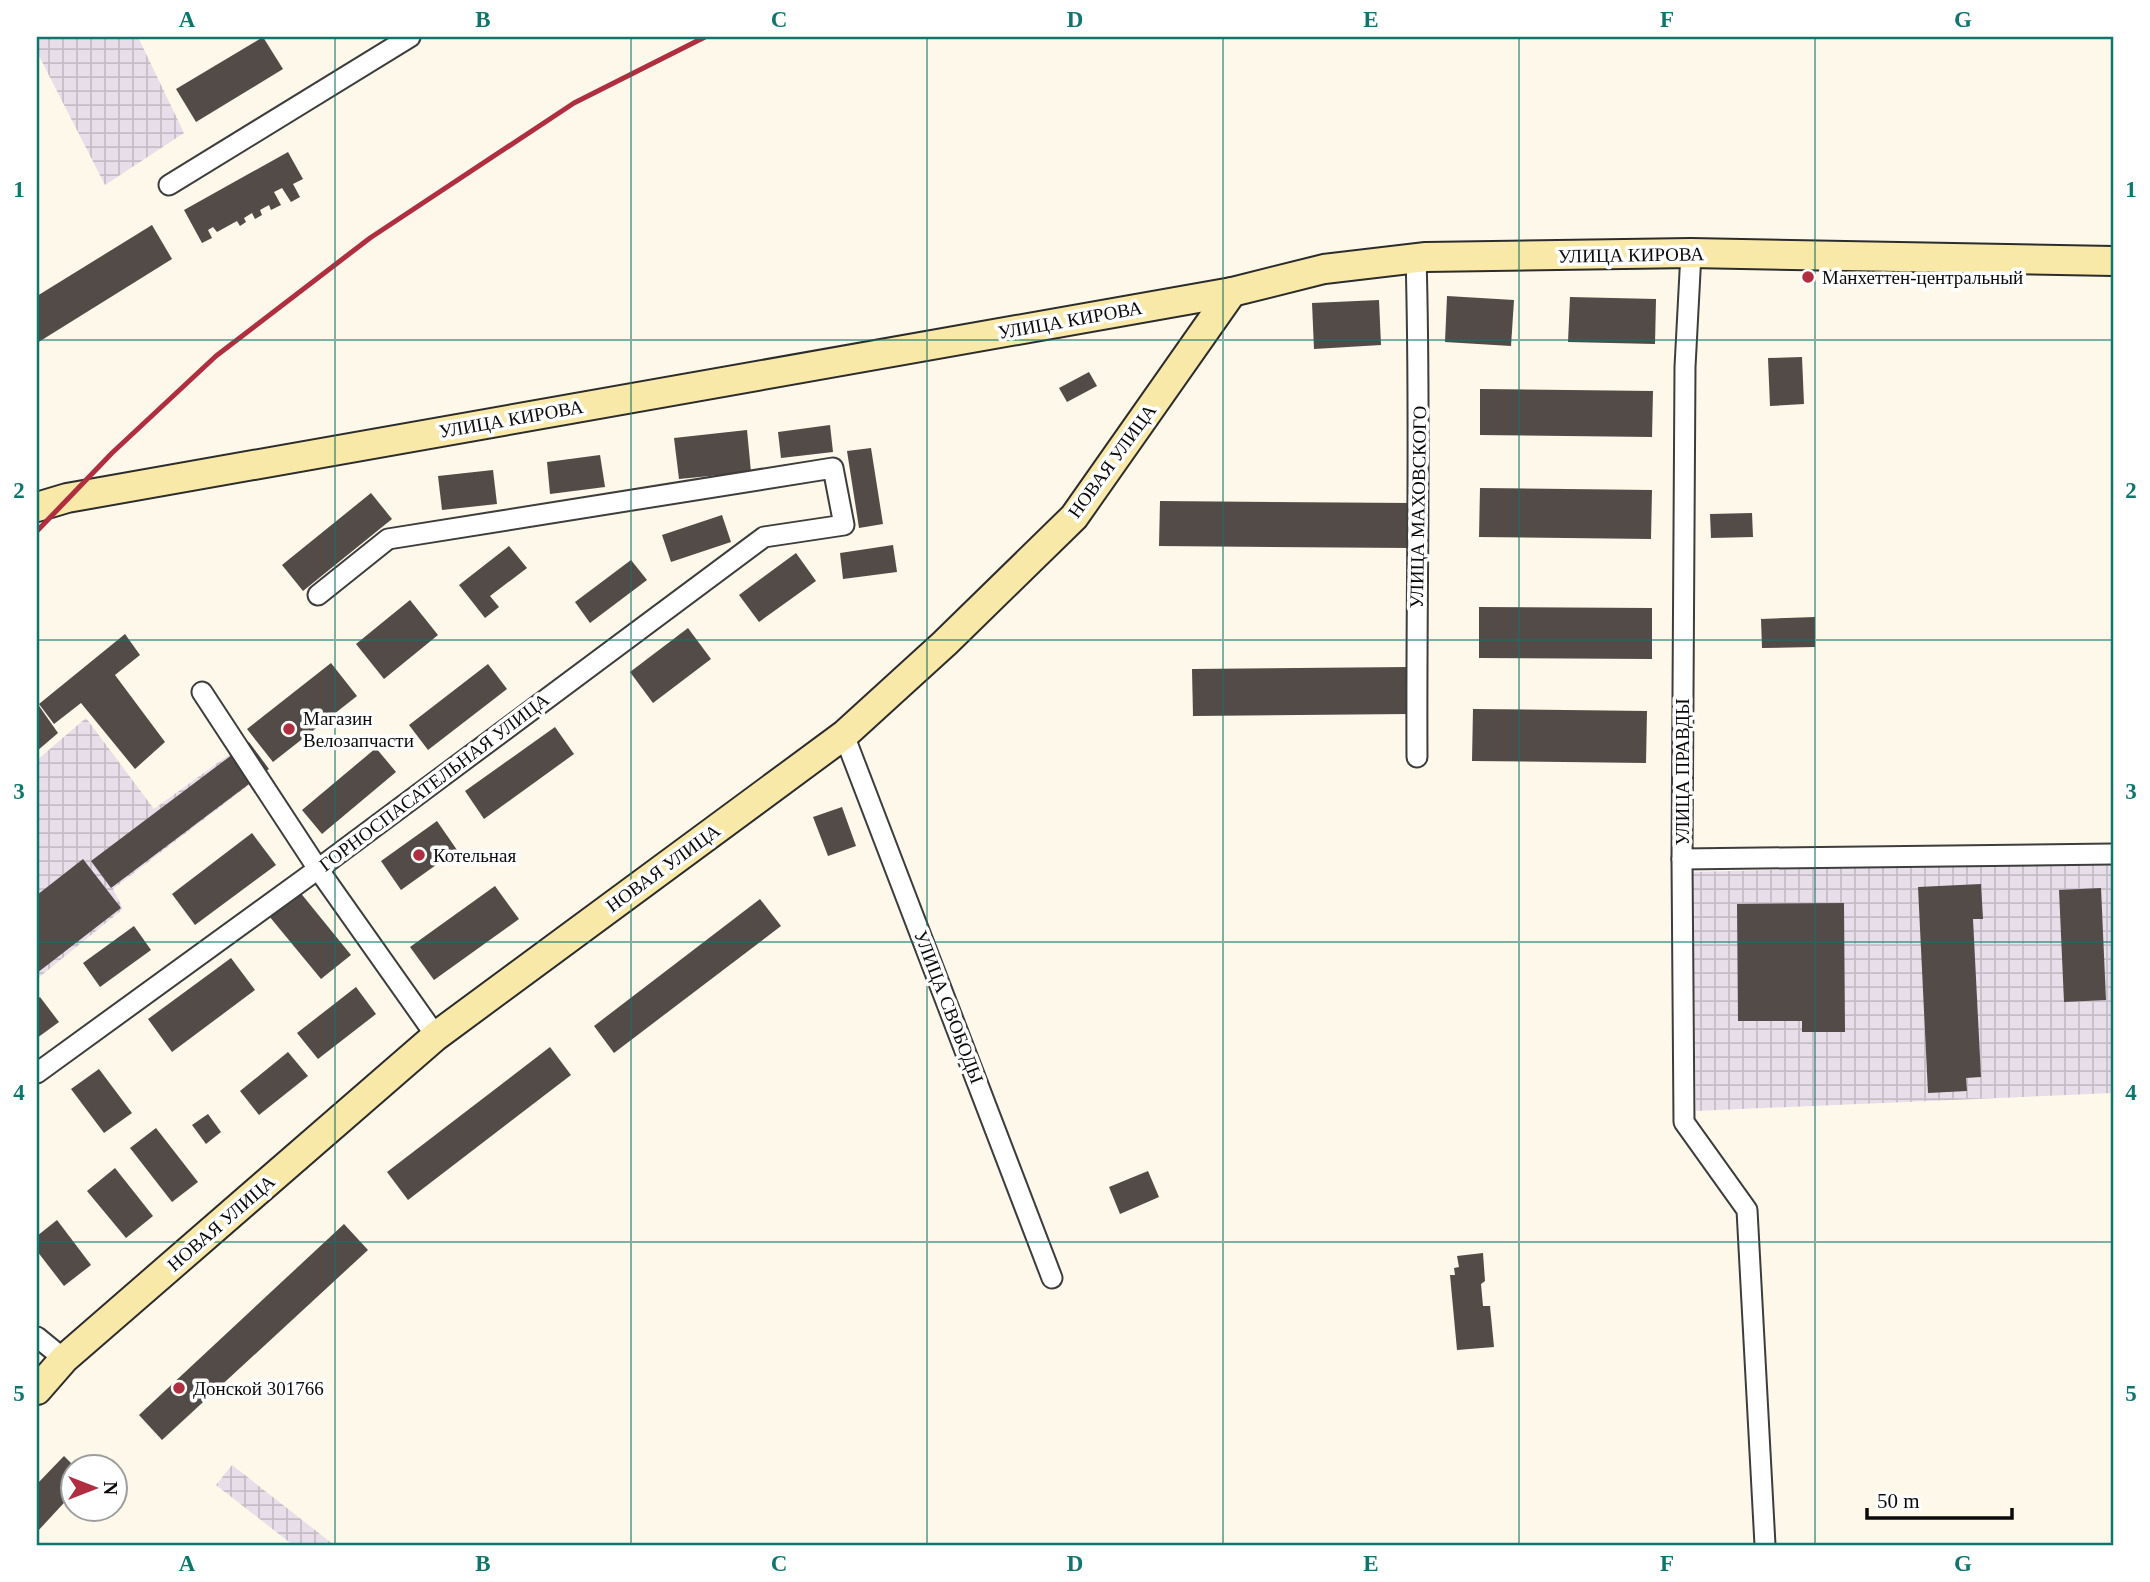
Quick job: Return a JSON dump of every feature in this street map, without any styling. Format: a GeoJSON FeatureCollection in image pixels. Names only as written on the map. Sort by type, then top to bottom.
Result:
{"type":"FeatureCollection","features":[{"type":"Feature","properties":{"kind":"main road","name":"УЛИЦА КИРОВА"},"geometry":{"type":"LineString","coordinates":[[37,506],[67,498],[1231,292],[1324,269],[1416,258],[1690,253],[2113,261]]}},
{"type":"Feature","properties":{"kind":"main road","name":"НОВАЯ УЛИЦА"},"geometry":{"type":"LineString","coordinates":[[37,1390],[64,1359],[436,1036],[845,735],[1074,517],[1231,292]]}},
{"type":"Feature","properties":{"kind":"street"},"geometry":{"type":"LineString","coordinates":[[169,185],[410,37]]}},
{"type":"Feature","properties":{"kind":"street","name":"УЛИЦА ПРАВДЫ"},"geometry":{"type":"LineString","coordinates":[[1690,253],[1685,367],[1682,859],[2113,854]]}},
{"type":"Feature","properties":{"kind":"street","name":"УЛИЦА МАХОВСКОГО"},"geometry":{"type":"LineString","coordinates":[[1416,258],[1419,368],[1416,757]]}},
{"type":"Feature","properties":{"kind":"street","name":"ГОРНОСПАСАТЕЛЬНАЯ УЛИЦА"},"geometry":{"type":"LineString","coordinates":[[37,1073],[318,869],[764,537],[845,525],[833,468],[388,540],[318,595]]}},
{"type":"Feature","properties":{"kind":"street"},"geometry":{"type":"LineString","coordinates":[[202,692],[318,869],[436,1036]]}},
{"type":"Feature","properties":{"kind":"street","name":"УЛИЦА СВОБОДЫ"},"geometry":{"type":"LineString","coordinates":[[845,735],[1052,1278]]}},
{"type":"Feature","properties":{"kind":"street"},"geometry":{"type":"LineString","coordinates":[[1682,859],[1684,1122],[1747,1210],[1765,1545]]}},
{"type":"Feature","properties":{"kind":"street"},"geometry":{"type":"LineString","coordinates":[[37,1337],[64,1359]]}},
{"type":"Feature","properties":{"kind":"shaded area"},"geometry":{"type":"Polygon","coordinates":[[[37,37],[138,37],[184,133],[105,185],[37,52],[37,37]]]}},
{"type":"Feature","properties":{"kind":"shaded area"},"geometry":{"type":"Polygon","coordinates":[[[86,718],[154,809],[245,743],[267,771],[113,889],[123,909],[37,979],[37,760],[86,718]]]}},
{"type":"Feature","properties":{"kind":"shaded area"},"geometry":{"type":"Polygon","coordinates":[[[2112,861],[2113,1093],[1696,1111],[1692,872],[2112,861]]]}},
{"type":"Feature","properties":{"kind":"shaded area"},"geometry":{"type":"Polygon","coordinates":[[[232,1465],[334,1545],[293,1545],[216,1485],[232,1465]]]}},
{"type":"Feature","properties":{"kind":"building"},"geometry":{"type":"Polygon","coordinates":[[[263,37],[283,69],[196,122],[176,89],[263,37]]]}},
{"type":"Feature","properties":{"kind":"building"},"geometry":{"type":"Polygon","coordinates":[[[288,152],[303,179],[293,184],[300,197],[291,202],[282,188],[274,192],[281,205],[271,210],[269,205],[260,210],[262,215],[255,219],[252,213],[244,218],[246,222],[240,226],[237,221],[217,232],[213,227],[208,230],[212,238],[202,243],[184,210],[288,152]]]}},
{"type":"Feature","properties":{"kind":"building"},"geometry":{"type":"Polygon","coordinates":[[[152,225],[172,259],[37,343],[37,296],[152,225]]]}},
{"type":"Feature","properties":{"kind":"building"},"geometry":{"type":"Polygon","coordinates":[[[1447,296],[1514,300],[1511,346],[1445,342],[1447,296]]]}},
{"type":"Feature","properties":{"kind":"building"},"geometry":{"type":"Polygon","coordinates":[[[1570,297],[1656,299],[1655,344],[1568,342],[1570,297]]]}},
{"type":"Feature","properties":{"kind":"building"},"geometry":{"type":"Polygon","coordinates":[[[1379,300],[1381,345],[1314,349],[1312,303],[1379,300]]]}},
{"type":"Feature","properties":{"kind":"building"},"geometry":{"type":"Polygon","coordinates":[[[1802,357],[1804,404],[1770,406],[1768,358],[1802,357]]]}},
{"type":"Feature","properties":{"kind":"building"},"geometry":{"type":"Polygon","coordinates":[[[1089,372],[1097,386],[1067,402],[1059,388],[1089,372]]]}},
{"type":"Feature","properties":{"kind":"building"},"geometry":{"type":"Polygon","coordinates":[[[1480,389],[1653,391],[1652,437],[1480,435],[1480,389]]]}},
{"type":"Feature","properties":{"kind":"building"},"geometry":{"type":"Polygon","coordinates":[[[830,425],[833,452],[781,458],[778,432],[830,425]]]}},
{"type":"Feature","properties":{"kind":"building"},"geometry":{"type":"Polygon","coordinates":[[[747,430],[751,472],[679,479],[674,438],[747,430]]]}},
{"type":"Feature","properties":{"kind":"building"},"geometry":{"type":"Polygon","coordinates":[[[871,448],[883,524],[859,528],[847,451],[871,448]]]}},
{"type":"Feature","properties":{"kind":"building"},"geometry":{"type":"Polygon","coordinates":[[[600,455],[605,487],[550,494],[547,462],[600,455]]]}},
{"type":"Feature","properties":{"kind":"building"},"geometry":{"type":"Polygon","coordinates":[[[493,470],[497,504],[442,510],[438,476],[493,470]]]}},
{"type":"Feature","properties":{"kind":"building"},"geometry":{"type":"Polygon","coordinates":[[[1480,488],[1652,490],[1651,539],[1479,537],[1480,488]]]}},
{"type":"Feature","properties":{"kind":"building"},"geometry":{"type":"Polygon","coordinates":[[[371,493],[392,519],[303,591],[282,565],[371,493]]]}},
{"type":"Feature","properties":{"kind":"building"},"geometry":{"type":"Polygon","coordinates":[[[1160,501],[1411,503],[1410,548],[1159,546],[1160,501]]]}},
{"type":"Feature","properties":{"kind":"building"},"geometry":{"type":"Polygon","coordinates":[[[1752,513],[1753,537],[1711,538],[1710,514],[1752,513]]]}},
{"type":"Feature","properties":{"kind":"building"},"geometry":{"type":"Polygon","coordinates":[[[722,515],[731,542],[671,562],[662,535],[722,515]]]}},
{"type":"Feature","properties":{"kind":"building"},"geometry":{"type":"Polygon","coordinates":[[[893,545],[897,572],[843,579],[840,553],[893,545]]]}},
{"type":"Feature","properties":{"kind":"building"},"geometry":{"type":"Polygon","coordinates":[[[509,546],[527,568],[490,596],[499,607],[485,618],[459,585],[509,546]]]}},
{"type":"Feature","properties":{"kind":"building"},"geometry":{"type":"Polygon","coordinates":[[[796,553],[816,581],[759,622],[739,595],[796,553]]]}},
{"type":"Feature","properties":{"kind":"building"},"geometry":{"type":"Polygon","coordinates":[[[631,560],[647,580],[590,623],[575,602],[631,560]]]}},
{"type":"Feature","properties":{"kind":"building"},"geometry":{"type":"Polygon","coordinates":[[[410,600],[438,635],[384,679],[356,644],[410,600]]]}},
{"type":"Feature","properties":{"kind":"building"},"geometry":{"type":"Polygon","coordinates":[[[1479,607],[1652,608],[1652,659],[1479,658],[1479,607]]]}},
{"type":"Feature","properties":{"kind":"building"},"geometry":{"type":"Polygon","coordinates":[[[1815,617],[1815,647],[1762,648],[1761,619],[1815,617]]]}},
{"type":"Feature","properties":{"kind":"building"},"geometry":{"type":"Polygon","coordinates":[[[688,628],[711,659],[653,703],[630,672],[688,628]]]}},
{"type":"Feature","properties":{"kind":"building"},"geometry":{"type":"Polygon","coordinates":[[[125,634],[140,655],[115,675],[165,742],[135,769],[81,703],[54,724],[39,704],[125,634]]]}},
{"type":"Feature","properties":{"kind":"building"},"geometry":{"type":"Polygon","coordinates":[[[331,663],[357,696],[273,762],[247,729],[331,663]]]}},
{"type":"Feature","properties":{"kind":"building"},"geometry":{"type":"Polygon","coordinates":[[[488,664],[507,689],[428,750],[409,725],[488,664]]]}},
{"type":"Feature","properties":{"kind":"building"},"geometry":{"type":"Polygon","coordinates":[[[1409,667],[1409,714],[1193,716],[1192,669],[1409,667]]]}},
{"type":"Feature","properties":{"kind":"building"},"geometry":{"type":"Polygon","coordinates":[[[37,703],[58,733],[37,751],[37,703]]]}},
{"type":"Feature","properties":{"kind":"building"},"geometry":{"type":"Polygon","coordinates":[[[1473,709],[1647,711],[1646,763],[1472,761],[1473,709]]]}},
{"type":"Feature","properties":{"kind":"building"},"geometry":{"type":"Polygon","coordinates":[[[555,727],[574,754],[484,819],[465,791],[555,727]]]}},
{"type":"Feature","properties":{"kind":"building"},"geometry":{"type":"Polygon","coordinates":[[[249,742],[269,769],[111,888],[91,861],[249,742]]]}},
{"type":"Feature","properties":{"kind":"building"},"geometry":{"type":"Polygon","coordinates":[[[376,748],[396,772],[322,834],[302,810],[376,748]]]}},
{"type":"Feature","properties":{"kind":"building"},"geometry":{"type":"Polygon","coordinates":[[[842,807],[856,846],[828,856],[813,817],[842,807]]]}},
{"type":"Feature","properties":{"kind":"building","name":"Котельная"},"geometry":{"type":"Polygon","coordinates":[[[437,821],[457,850],[401,890],[381,861],[437,821]]]}},
{"type":"Feature","properties":{"kind":"building"},"geometry":{"type":"Polygon","coordinates":[[[252,833],[276,865],[195,925],[172,894],[252,833]]]}},
{"type":"Feature","properties":{"kind":"building"},"geometry":{"type":"Polygon","coordinates":[[[83,859],[121,908],[37,973],[37,895],[83,859]]]}},
{"type":"Feature","properties":{"kind":"building"},"geometry":{"type":"Polygon","coordinates":[[[1981,884],[1983,919],[1973,919],[1981,1077],[1966,1078],[1967,1091],[1928,1093],[1918,887],[1981,884]]]}},
{"type":"Feature","properties":{"kind":"building"},"geometry":{"type":"Polygon","coordinates":[[[495,886],[519,919],[434,980],[410,947],[495,886]]]}},
{"type":"Feature","properties":{"kind":"building"},"geometry":{"type":"Polygon","coordinates":[[[2101,888],[2106,1000],[2064,1002],[2059,890],[2101,888]]]}},
{"type":"Feature","properties":{"kind":"building"},"geometry":{"type":"Polygon","coordinates":[[[299,891],[351,955],[321,979],[269,916],[299,891]]]}},
{"type":"Feature","properties":{"kind":"building"},"geometry":{"type":"Polygon","coordinates":[[[760,899],[781,926],[614,1053],[594,1026],[760,899]]]}},
{"type":"Feature","properties":{"kind":"building"},"geometry":{"type":"Polygon","coordinates":[[[1844,903],[1845,1032],[1802,1032],[1802,1021],[1738,1021],[1737,904],[1844,903]]]}},
{"type":"Feature","properties":{"kind":"building"},"geometry":{"type":"Polygon","coordinates":[[[134,926],[151,950],[100,987],[83,963],[134,926]]]}},
{"type":"Feature","properties":{"kind":"building"},"geometry":{"type":"Polygon","coordinates":[[[231,958],[255,990],[172,1052],[148,1019],[231,958]]]}},
{"type":"Feature","properties":{"kind":"building"},"geometry":{"type":"Polygon","coordinates":[[[356,987],[376,1014],[318,1059],[297,1033],[356,987]]]}},
{"type":"Feature","properties":{"kind":"building"},"geometry":{"type":"Polygon","coordinates":[[[40,997],[59,1022],[37,1038],[37,999],[40,997]]]}},
{"type":"Feature","properties":{"kind":"building"},"geometry":{"type":"Polygon","coordinates":[[[550,1047],[571,1075],[408,1200],[387,1172],[550,1047]]]}},
{"type":"Feature","properties":{"kind":"building"},"geometry":{"type":"Polygon","coordinates":[[[288,1052],[308,1076],[259,1115],[240,1091],[288,1052]]]}},
{"type":"Feature","properties":{"kind":"building"},"geometry":{"type":"Polygon","coordinates":[[[99,1069],[132,1113],[104,1133],[71,1089],[99,1069]]]}},
{"type":"Feature","properties":{"kind":"building"},"geometry":{"type":"Polygon","coordinates":[[[208,1114],[221,1132],[206,1144],[192,1125],[208,1114]]]}},
{"type":"Feature","properties":{"kind":"building"},"geometry":{"type":"Polygon","coordinates":[[[156,1128],[198,1182],[172,1202],[130,1148],[156,1128]]]}},
{"type":"Feature","properties":{"kind":"building"},"geometry":{"type":"Polygon","coordinates":[[[115,1168],[153,1216],[126,1238],[87,1191],[115,1168]]]}},
{"type":"Feature","properties":{"kind":"building"},"geometry":{"type":"Polygon","coordinates":[[[1148,1171],[1159,1197],[1120,1214],[1109,1187],[1148,1171]]]}},
{"type":"Feature","properties":{"kind":"building"},"geometry":{"type":"Polygon","coordinates":[[[57,1220],[91,1265],[64,1286],[37,1251],[37,1236],[57,1220]]]}},
{"type":"Feature","properties":{"kind":"building"},"geometry":{"type":"Polygon","coordinates":[[[344,1224],[368,1250],[162,1440],[139,1415],[344,1224]]]}},
{"type":"Feature","properties":{"kind":"building"},"geometry":{"type":"Polygon","coordinates":[[[1483,1253],[1483,1306],[1490,1306],[1494,1347],[1457,1350],[1450,1275],[1455,1275],[1454,1268],[1459,1267],[1457,1256],[1483,1253]]]}},
{"type":"Feature","properties":{"kind":"building"},"geometry":{"type":"Polygon","coordinates":[[[60,1460],[60,1507],[37,1532],[37,1484],[60,1460]]]}},
{"type":"Feature","properties":{"kind":"railway"},"geometry":{"type":"LineString","coordinates":[[37,531],[112,453],[216,356],[370,238],[574,103],[705,37]]}},
{"type":"Feature","properties":{"kind":"place","name":"Манхеттен-центральный"},"geometry":{"type":"Point","coordinates":[1808,277]}},
{"type":"Feature","properties":{"kind":"place","name":"Магазин Велозапчасти"},"geometry":{"type":"Point","coordinates":[289,729]}},
{"type":"Feature","properties":{"kind":"place","name":"Котельная"},"geometry":{"type":"Point","coordinates":[419,855]}},
{"type":"Feature","properties":{"kind":"place","name":"Донской 301766"},"geometry":{"type":"Point","coordinates":[179,1388]}}]}
